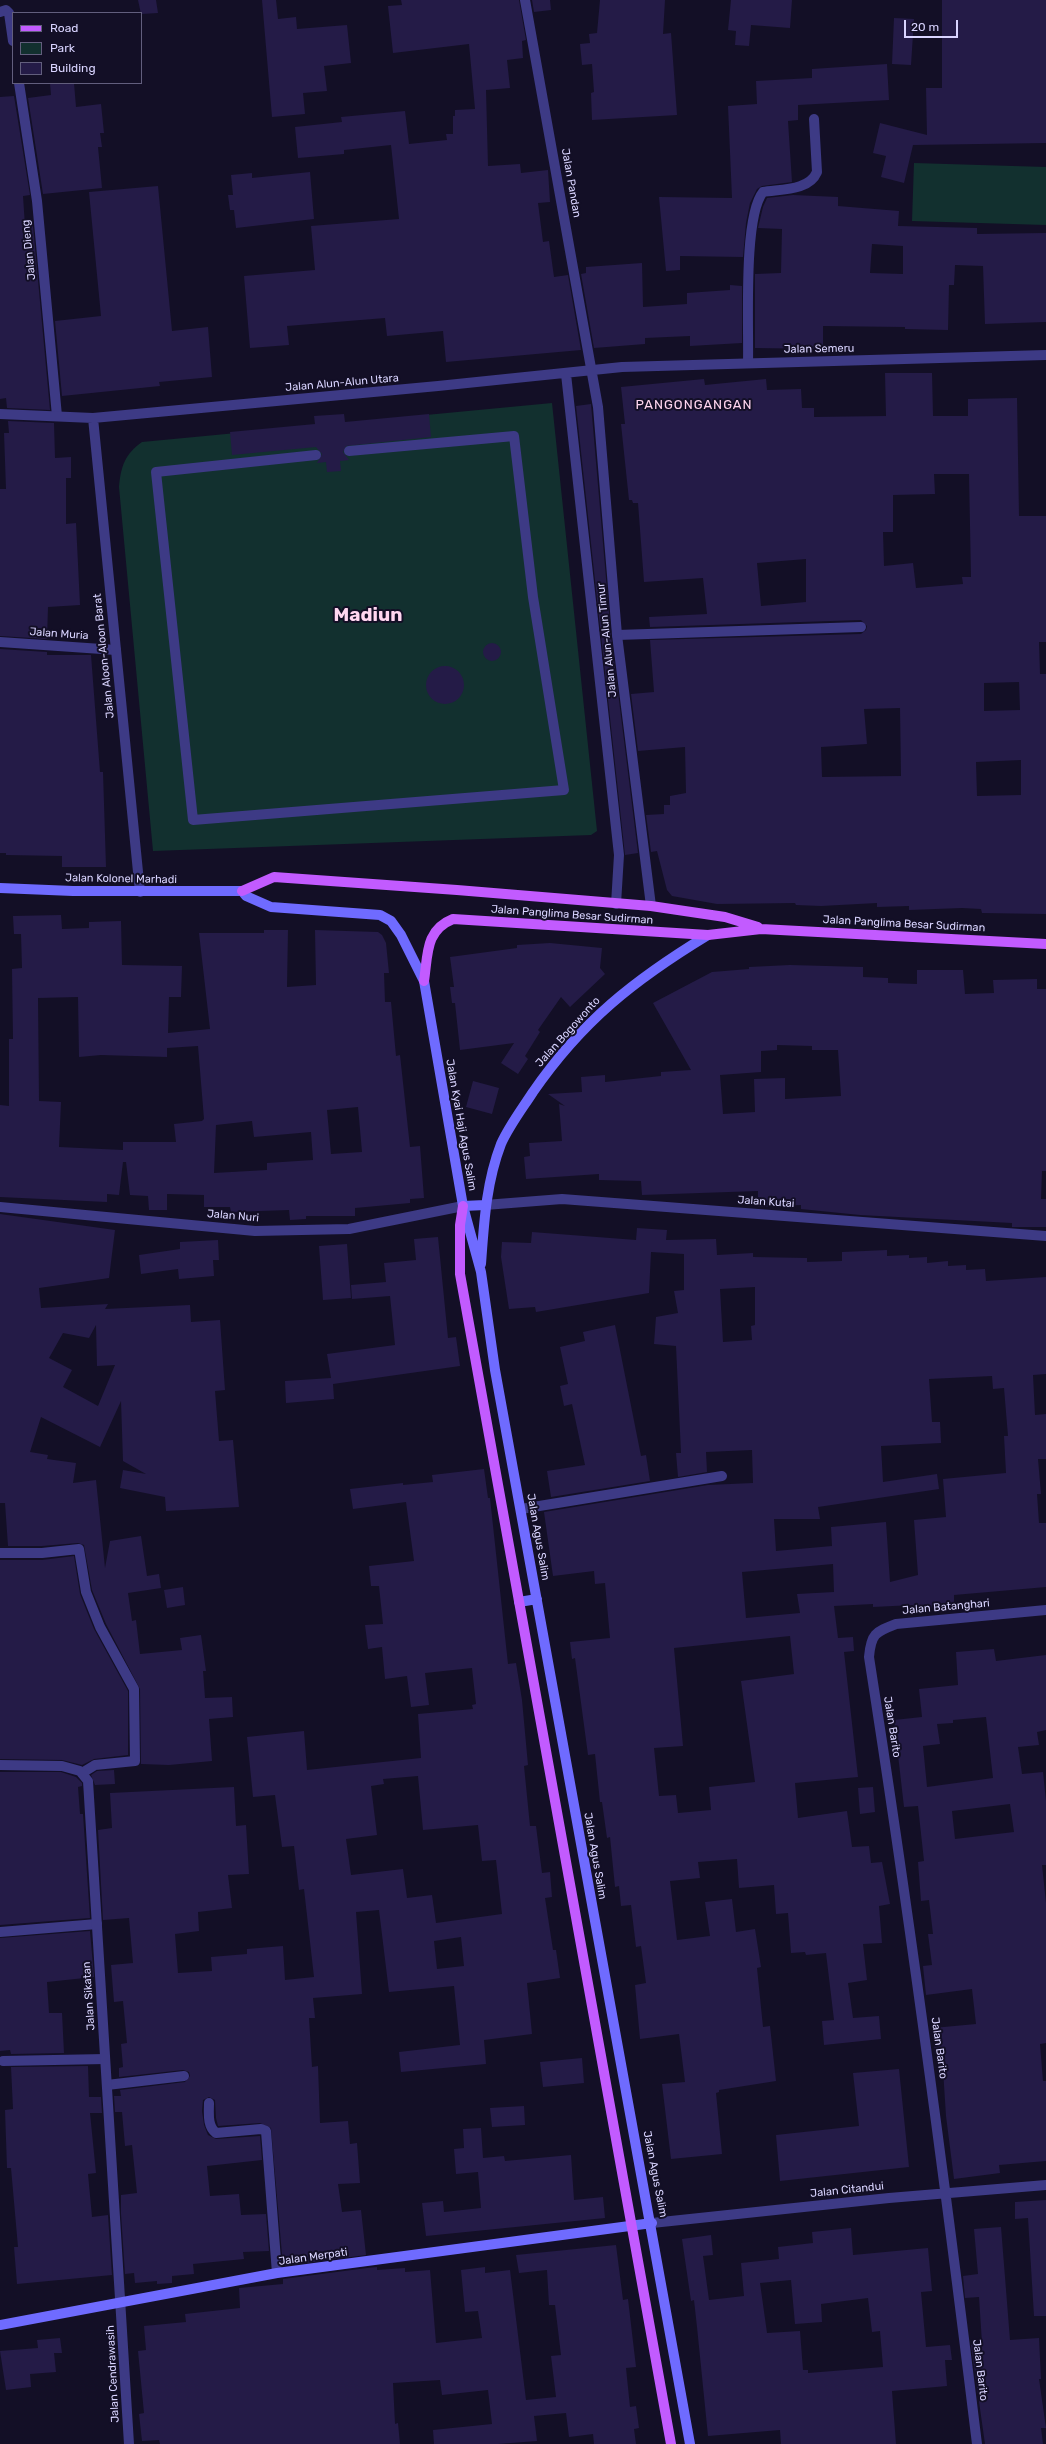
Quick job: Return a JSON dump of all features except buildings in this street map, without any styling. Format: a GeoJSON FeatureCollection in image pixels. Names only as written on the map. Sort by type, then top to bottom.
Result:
{"type":"FeatureCollection","features":[{"type":"Feature","properties":{"kind":"main road","name":"Jalan Kolonel Marhadi"},"geometry":{"type":"LineString","coordinates":[[0,888],[140,892],[242,891],[274,877],[457,890]]}},
{"type":"Feature","properties":{"kind":"main road","name":"Jalan Panglima Besar Sudirman"},"geometry":{"type":"LineString","coordinates":[[457,890],[651,906],[725,917],[761,928]]}},
{"type":"Feature","properties":{"kind":"main road"},"geometry":{"type":"LineString","coordinates":[[242,891],[246,896],[271,907],[380,915],[391,921],[401,935],[424,981]]}},
{"type":"Feature","properties":{"kind":"main road","name":"Jalan Panglima Besar Sudirman"},"geometry":{"type":"LineString","coordinates":[[424,981],[429,945],[434,933],[441,924],[453,919],[708,935],[761,928],[1046,944]]}},
{"type":"Feature","properties":{"kind":"main road","name":"Jalan Bogowonto"},"geometry":{"type":"LineString","coordinates":[[481,1272],[485,1205],[501,1144],[518,1114],[571,1043],[620,995],[658,966],[708,935]]}},
{"type":"Feature","properties":{"kind":"main road","name":"Jalan Kyai Haji Agus Salim"},"geometry":{"type":"LineString","coordinates":[[424,981],[463,1206],[481,1272]]}},
{"type":"Feature","properties":{"kind":"main road"},"geometry":{"type":"LineString","coordinates":[[485,1205],[463,1206],[460,1225],[460,1274],[576,1926],[671,2444]]}},
{"type":"Feature","properties":{"kind":"main road","name":"Jalan Agus Salim"},"geometry":{"type":"LineString","coordinates":[[481,1272],[495,1370],[594,1923],[652,2223],[690,2444]]}},
{"type":"Feature","properties":{"kind":"main road"},"geometry":{"type":"LineString","coordinates":[[519,1602],[536,1599]]}},
{"type":"Feature","properties":{"kind":"main road"},"geometry":{"type":"LineString","coordinates":[[576,1926],[594,1923]]}},
{"type":"Feature","properties":{"kind":"main road"},"geometry":{"type":"LineString","coordinates":[[632,2226],[652,2223]]}},
{"type":"Feature","properties":{"kind":"main road","name":"Jalan Merpati"},"geometry":{"type":"LineString","coordinates":[[0,2325],[277,2273],[585,2230],[632,2226]]}},
{"type":"Feature","properties":{"kind":"street","name":"Jalan Pandan"},"geometry":{"type":"LineString","coordinates":[[525,0],[593,370]]}},
{"type":"Feature","properties":{"kind":"street"},"geometry":{"type":"LineString","coordinates":[[0,12],[6,10],[9,13],[12,34]]}},
{"type":"Feature","properties":{"kind":"street","name":"Jalan Dieng"},"geometry":{"type":"LineString","coordinates":[[19,84],[37,201],[57,416]]}},
{"type":"Feature","properties":{"kind":"street"},"geometry":{"type":"LineString","coordinates":[[748,363],[750,261],[754,210],[757,199],[763,192],[808,184],[814,179],[817,172],[814,119]]}},
{"type":"Feature","properties":{"kind":"street","name":"Jalan Semeru"},"geometry":{"type":"LineString","coordinates":[[593,370],[622,366],[1046,355]]}},
{"type":"Feature","properties":{"kind":"street","name":"Jalan Alun-Alun Utara"},"geometry":{"type":"LineString","coordinates":[[0,414],[93,418],[566,374],[593,370]]}},
{"type":"Feature","properties":{"kind":"street","name":"Jalan Alun-Alun Timur"},"geometry":{"type":"LineString","coordinates":[[593,370],[598,406],[617,635],[651,906]]}},
{"type":"Feature","properties":{"kind":"street","name":"Jalan Alun-Alun Timur"},"geometry":{"type":"LineString","coordinates":[[566,374],[619,854],[616,904]]}},
{"type":"Feature","properties":{"kind":"street","name":"Jalan Aloon-Aloon Barat"},"geometry":{"type":"LineString","coordinates":[[93,418],[140,892]]}},
{"type":"Feature","properties":{"kind":"street"},"geometry":{"type":"LineString","coordinates":[[316,455],[156,472],[193,820],[564,790],[533,596],[514,436],[348,451]]}},
{"type":"Feature","properties":{"kind":"street"},"geometry":{"type":"LineString","coordinates":[[617,635],[861,627]]}},
{"type":"Feature","properties":{"kind":"street","name":"Jalan Muria"},"geometry":{"type":"LineString","coordinates":[[0,642],[116,650]]}},
{"type":"Feature","properties":{"kind":"street","name":"Jalan Kutai"},"geometry":{"type":"LineString","coordinates":[[485,1205],[562,1199],[1046,1236]]}},
{"type":"Feature","properties":{"kind":"street","name":"Jalan Nuri"},"geometry":{"type":"LineString","coordinates":[[0,1207],[255,1231],[349,1229],[463,1206]]}},
{"type":"Feature","properties":{"kind":"street"},"geometry":{"type":"LineString","coordinates":[[521,1509],[722,1476]]}},
{"type":"Feature","properties":{"kind":"street"},"geometry":{"type":"LineString","coordinates":[[0,1553],[42,1553],[79,1549],[86,1592],[100,1627],[134,1689],[135,1761],[96,1765],[82,1773],[62,1766],[0,1765]]}},
{"type":"Feature","properties":{"kind":"street","name":"Jalan Batanghari"},"geometry":{"type":"LineString","coordinates":[[869,1657],[871,1640],[879,1630],[896,1624],[1046,1610]]}},
{"type":"Feature","properties":{"kind":"street","name":"Jalan Barito"},"geometry":{"type":"LineString","coordinates":[[869,1657],[905,1888],[946,2193],[977,2444]]}},
{"type":"Feature","properties":{"kind":"street","name":"Jalan Sikatan"},"geometry":{"type":"LineString","coordinates":[[82,1773],[88,1781],[121,2303]]}},
{"type":"Feature","properties":{"kind":"street"},"geometry":{"type":"LineString","coordinates":[[0,1932],[97,1924]]}},
{"type":"Feature","properties":{"kind":"street"},"geometry":{"type":"LineString","coordinates":[[3,2061],[105,2059]]}},
{"type":"Feature","properties":{"kind":"street"},"geometry":{"type":"LineString","coordinates":[[107,2085],[184,2076]]}},
{"type":"Feature","properties":{"kind":"street"},"geometry":{"type":"LineString","coordinates":[[209,2103],[211,2129],[216,2132],[261,2129],[266,2131],[277,2273]]}},
{"type":"Feature","properties":{"kind":"street","name":"Jalan Citandui"},"geometry":{"type":"LineString","coordinates":[[652,2223],[946,2193],[1046,2185]]}},
{"type":"Feature","properties":{"kind":"street","name":"Jalan Cendrawasih"},"geometry":{"type":"LineString","coordinates":[[121,2303],[129,2444]]}},
{"type":"Feature","properties":{"kind":"green space"},"geometry":{"type":"Polygon","coordinates":[[[914,163],[1046,167],[1046,225],[912,221],[914,163]]]}},
{"type":"Feature","properties":{"kind":"green space"},"geometry":{"type":"Polygon","coordinates":[[[552,403],[597,831],[591,835],[153,851],[119,487],[125,461],[132,451],[142,442],[552,403]]]}},
{"type":"Feature","properties":{"kind":"district","name":"PANGONGANGAN"},"geometry":{"type":"Point","coordinates":[694,405]}},
{"type":"Feature","properties":{"kind":"district","name":"Madiun"},"geometry":{"type":"Point","coordinates":[368,616]}}]}
